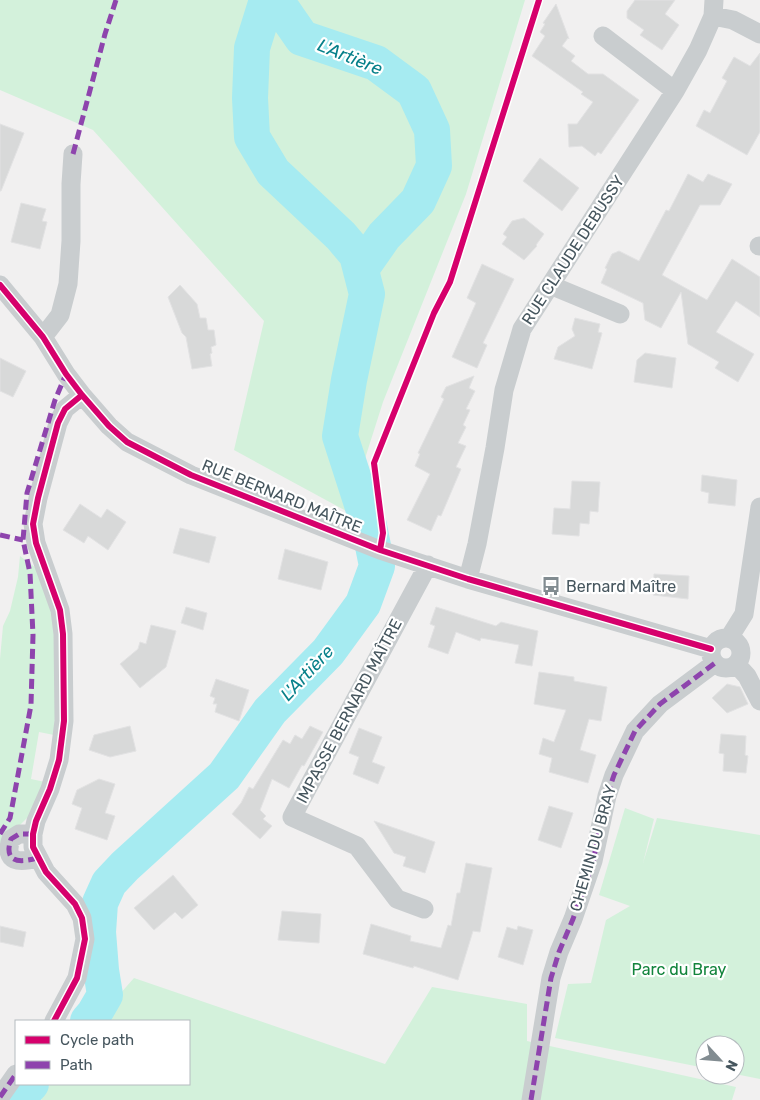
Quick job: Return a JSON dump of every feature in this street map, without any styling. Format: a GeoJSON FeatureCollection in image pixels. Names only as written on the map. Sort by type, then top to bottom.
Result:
{"type":"FeatureCollection","features":[{"type":"Feature","properties":{"kind":"street"},"geometry":{"type":"LineString","coordinates":[[714,8],[760,34]]}},
{"type":"Feature","properties":{"kind":"street","name":"RUE CLAUDE DEBUSSY"},"geometry":{"type":"LineString","coordinates":[[468,579],[477,544],[504,390],[522,329],[676,91],[698,50],[714,8]]}},
{"type":"Feature","properties":{"kind":"street"},"geometry":{"type":"LineString","coordinates":[[603,36],[676,91]]}},
{"type":"Feature","properties":{"kind":"street"},"geometry":{"type":"LineString","coordinates":[[43,336],[60,314],[68,284],[73,154]]}},
{"type":"Feature","properties":{"kind":"street","name":"RUE BERNARD MAÎTRE"},"geometry":{"type":"LineString","coordinates":[[0,285],[43,336],[66,374],[82,395],[109,426],[127,442],[191,475],[380,550],[713,656]]}},
{"type":"Feature","properties":{"kind":"street"},"geometry":{"type":"LineString","coordinates":[[550,285],[620,314]]}},
{"type":"Feature","properties":{"kind":"street"},"geometry":{"type":"LineString","coordinates":[[55,1020],[77,978],[85,938],[82,918],[76,904],[46,872],[37,858],[33,847],[36,821],[50,789],[59,760],[64,721],[63,634],[60,610],[36,543],[33,524],[58,423],[66,409],[82,395]]}},
{"type":"Feature","properties":{"kind":"street"},"geometry":{"type":"LineString","coordinates":[[729,638],[744,614],[760,507]]}},
{"type":"Feature","properties":{"kind":"street","name":"IMPASSE BERNARD MAÎTRE"},"geometry":{"type":"LineString","coordinates":[[424,909],[397,899],[357,846],[292,817],[428,565]]}},
{"type":"Feature","properties":{"kind":"street"},"geometry":{"type":"LineString","coordinates":[[729,638],[737,642],[741,651],[736,664],[727,668],[719,666],[713,656],[716,641],[729,638]]}},
{"type":"Feature","properties":{"kind":"street","name":"CHEMIN DU BRAY"},"geometry":{"type":"LineString","coordinates":[[531,1100],[551,978],[593,861],[614,776],[635,731],[660,704],[713,656]]}},
{"type":"Feature","properties":{"kind":"street"},"geometry":{"type":"LineString","coordinates":[[736,664],[747,676],[760,701]]}},
{"type":"Feature","properties":{"kind":"street"},"geometry":{"type":"LineString","coordinates":[[0,1097],[15,1075]]}},
{"type":"Feature","properties":{"kind":"green space"},"geometry":{"type":"Polygon","coordinates":[[[0,0],[525,0],[466,194],[383,402],[348,512],[234,450],[264,321],[93,130],[0,90],[0,0]]]}},
{"type":"Feature","properties":{"kind":"green space"},"geometry":{"type":"Polygon","coordinates":[[[20,556],[36,568],[56,626],[57,680],[54,735],[39,732],[31,779],[45,782],[28,817],[0,851],[0,659],[3,626],[10,611],[18,577],[20,556]]]}},
{"type":"Feature","properties":{"kind":"green space","name":"Parc du Bray"},"geometry":{"type":"Polygon","coordinates":[[[625,808],[654,819],[643,863],[657,818],[760,835],[760,1079],[745,1076],[745,1035],[695,1035],[695,1066],[555,1038],[568,984],[591,983],[606,920],[630,906],[599,895],[625,808]]]}},
{"type":"Feature","properties":{"kind":"green space"},"geometry":{"type":"Polygon","coordinates":[[[134,978],[385,1064],[432,987],[527,1004],[527,1041],[695,1078],[695,1085],[727,1085],[736,1087],[732,1100],[41,1100],[49,1085],[190,1085],[190,1020],[97,1020],[134,978]]]}},
{"type":"Feature","properties":{"kind":"building"},"geometry":{"type":"Polygon","coordinates":[[[635,0],[675,0],[665,14],[679,25],[662,50],[640,35],[644,30],[627,18],[627,11],[635,0]]]}},
{"type":"Feature","properties":{"kind":"building"},"geometry":{"type":"Polygon","coordinates":[[[556,4],[569,39],[562,46],[575,56],[571,61],[588,74],[603,74],[639,100],[601,154],[598,152],[595,156],[582,146],[569,147],[568,124],[577,124],[593,102],[581,94],[583,92],[532,56],[545,36],[540,32],[545,24],[543,23],[556,4]]]}},
{"type":"Feature","properties":{"kind":"building"},"geometry":{"type":"Polygon","coordinates":[[[760,53],[760,132],[747,155],[696,126],[704,110],[710,113],[727,81],[722,78],[734,57],[750,66],[760,53]]]}},
{"type":"Feature","properties":{"kind":"building"},"geometry":{"type":"Polygon","coordinates":[[[0,124],[24,133],[1,191],[0,191],[0,124]]]}},
{"type":"Feature","properties":{"kind":"building"},"geometry":{"type":"Polygon","coordinates":[[[540,158],[579,188],[562,211],[523,181],[540,158]]]}},
{"type":"Feature","properties":{"kind":"building"},"geometry":{"type":"Polygon","coordinates":[[[688,174],[703,182],[708,174],[732,184],[720,205],[700,205],[662,275],[707,300],[732,259],[760,277],[760,317],[736,301],[716,332],[754,354],[738,382],[715,368],[719,362],[688,344],[681,292],[661,328],[645,320],[643,303],[601,283],[607,269],[605,268],[612,254],[619,251],[639,261],[666,210],[669,211],[688,174]]]}},
{"type":"Feature","properties":{"kind":"building"},"geometry":{"type":"Polygon","coordinates":[[[21,203],[46,209],[42,221],[47,222],[40,249],[11,242],[21,203]]]}},
{"type":"Feature","properties":{"kind":"building"},"geometry":{"type":"Polygon","coordinates":[[[524,218],[544,234],[537,246],[524,260],[502,244],[507,237],[503,234],[512,221],[524,218]]]}},
{"type":"Feature","properties":{"kind":"building"},"geometry":{"type":"Polygon","coordinates":[[[482,264],[514,279],[483,343],[487,345],[477,368],[452,357],[476,303],[467,298],[482,264]]]}},
{"type":"Feature","properties":{"kind":"building"},"geometry":{"type":"Polygon","coordinates":[[[180,285],[197,304],[200,318],[206,318],[208,330],[214,330],[216,345],[211,347],[212,366],[192,369],[186,337],[182,333],[168,297],[180,285]]]}},
{"type":"Feature","properties":{"kind":"building"},"geometry":{"type":"Polygon","coordinates":[[[575,318],[600,324],[598,332],[602,333],[592,369],[554,359],[558,347],[575,336],[572,329],[575,318]]]}},
{"type":"Feature","properties":{"kind":"building"},"geometry":{"type":"Polygon","coordinates":[[[645,353],[676,358],[672,388],[634,382],[637,360],[645,353]]]}},
{"type":"Feature","properties":{"kind":"building"},"geometry":{"type":"Polygon","coordinates":[[[0,358],[26,371],[13,397],[0,391],[0,358]]]}},
{"type":"Feature","properties":{"kind":"building"},"geometry":{"type":"Polygon","coordinates":[[[474,376],[469,388],[475,391],[466,409],[470,410],[463,425],[466,427],[458,443],[466,446],[456,467],[461,469],[441,516],[438,515],[431,531],[407,520],[430,474],[415,466],[420,454],[418,453],[444,399],[441,397],[446,387],[474,376]]]}},
{"type":"Feature","properties":{"kind":"building"},"geometry":{"type":"Polygon","coordinates":[[[702,475],[737,480],[735,506],[708,503],[709,493],[701,491],[702,475]]]}},
{"type":"Feature","properties":{"kind":"building"},"geometry":{"type":"Polygon","coordinates":[[[572,481],[600,482],[598,512],[590,511],[589,524],[580,523],[579,536],[552,534],[554,508],[570,509],[572,481]]]}},
{"type":"Feature","properties":{"kind":"building"},"geometry":{"type":"Polygon","coordinates":[[[80,504],[101,518],[107,509],[126,522],[108,550],[88,536],[84,543],[63,530],[80,504]]]}},
{"type":"Feature","properties":{"kind":"building"},"geometry":{"type":"Polygon","coordinates":[[[180,528],[216,537],[209,563],[173,553],[180,528]]]}},
{"type":"Feature","properties":{"kind":"building"},"geometry":{"type":"Polygon","coordinates":[[[285,549],[328,562],[321,590],[278,579],[285,549]]]}},
{"type":"Feature","properties":{"kind":"building"},"geometry":{"type":"Polygon","coordinates":[[[654,574],[689,576],[688,599],[653,595],[654,574]]]}},
{"type":"Feature","properties":{"kind":"building"},"geometry":{"type":"Polygon","coordinates":[[[186,607],[207,613],[203,630],[181,623],[186,607]]]}},
{"type":"Feature","properties":{"kind":"building"},"geometry":{"type":"Polygon","coordinates":[[[436,607],[496,626],[501,622],[538,631],[532,666],[515,663],[519,645],[481,638],[480,641],[456,632],[448,654],[428,647],[435,626],[430,624],[436,607]]]}},
{"type":"Feature","properties":{"kind":"building"},"geometry":{"type":"Polygon","coordinates":[[[151,625],[176,631],[166,667],[140,688],[120,664],[138,649],[140,642],[146,644],[151,625]]]}},
{"type":"Feature","properties":{"kind":"building"},"geometry":{"type":"Polygon","coordinates":[[[539,672],[574,677],[574,681],[607,687],[601,721],[589,719],[580,750],[596,755],[588,783],[549,772],[552,758],[539,754],[543,738],[554,742],[566,710],[534,704],[539,672]]]}},
{"type":"Feature","properties":{"kind":"building"},"geometry":{"type":"Polygon","coordinates":[[[216,679],[249,690],[239,721],[215,712],[217,704],[213,704],[215,698],[210,696],[216,679]]]}},
{"type":"Feature","properties":{"kind":"building"},"geometry":{"type":"Polygon","coordinates":[[[727,684],[740,687],[748,704],[727,713],[712,698],[727,684]]]}},
{"type":"Feature","properties":{"kind":"building"},"geometry":{"type":"Polygon","coordinates":[[[130,726],[136,751],[110,757],[89,750],[94,735],[130,726]]]}},
{"type":"Feature","properties":{"kind":"building"},"geometry":{"type":"Polygon","coordinates":[[[310,726],[323,732],[289,788],[272,779],[260,810],[266,816],[263,819],[272,826],[260,839],[232,814],[241,803],[249,787],[253,789],[283,740],[290,744],[295,735],[302,739],[310,726]]]}},
{"type":"Feature","properties":{"kind":"building"},"geometry":{"type":"Polygon","coordinates":[[[359,728],[382,737],[372,762],[385,767],[378,784],[353,774],[359,757],[349,753],[359,728]]]}},
{"type":"Feature","properties":{"kind":"building"},"geometry":{"type":"Polygon","coordinates":[[[721,734],[746,736],[745,755],[748,756],[746,773],[723,771],[724,754],[719,753],[721,734]]]}},
{"type":"Feature","properties":{"kind":"building"},"geometry":{"type":"Polygon","coordinates":[[[99,779],[115,784],[105,813],[115,816],[107,840],[75,829],[82,808],[72,804],[77,790],[99,779]]]}},
{"type":"Feature","properties":{"kind":"building"},"geometry":{"type":"Polygon","coordinates":[[[549,806],[573,813],[561,848],[538,840],[549,806]]]}},
{"type":"Feature","properties":{"kind":"building"},"geometry":{"type":"Polygon","coordinates":[[[374,821],[435,842],[425,873],[403,866],[406,857],[394,853],[374,821]]]}},
{"type":"Feature","properties":{"kind":"building"},"geometry":{"type":"Polygon","coordinates":[[[466,863],[492,868],[480,932],[473,931],[458,980],[414,966],[413,968],[363,954],[371,924],[411,936],[410,941],[441,948],[448,925],[451,926],[457,893],[460,893],[466,863]]]}},
{"type":"Feature","properties":{"kind":"building"},"geometry":{"type":"Polygon","coordinates":[[[173,875],[198,905],[182,919],[175,912],[154,930],[134,908],[173,875]]]}},
{"type":"Feature","properties":{"kind":"building"},"geometry":{"type":"Polygon","coordinates":[[[282,911],[321,914],[319,943],[278,940],[282,911]]]}},
{"type":"Feature","properties":{"kind":"building"},"geometry":{"type":"Polygon","coordinates":[[[0,926],[26,932],[23,947],[0,942],[0,926]]]}},
{"type":"Feature","properties":{"kind":"building"},"geometry":{"type":"Polygon","coordinates":[[[518,926],[533,930],[523,965],[498,957],[507,927],[517,930],[518,926]]]}},
{"type":"Feature","properties":{"kind":"waterway","name":"L'Artière"},"geometry":{"type":"LineString","coordinates":[[89,1020],[105,995],[98,932],[100,903],[109,883],[125,866],[224,776],[270,711],[328,652],[363,604],[377,566],[369,526],[340,436],[349,380],[367,294],[357,255],[341,236],[273,172],[252,137],[250,98],[252,48],[267,0]]}},
{"type":"Feature","properties":{"kind":"waterway","name":"L'Artière"},"geometry":{"type":"LineString","coordinates":[[271,0],[284,12],[302,38],[376,63],[414,91],[432,130],[434,166],[418,201],[384,236],[361,269]]}},
{"type":"Feature","properties":{"kind":"waterway","name":"L'Artière"},"geometry":{"type":"LineString","coordinates":[[16,1100],[30,1085]]}},
{"type":"Feature","properties":{"kind":"marked path"},"geometry":{"type":"LineString","coordinates":[[73,154],[116,0]]}},
{"type":"Feature","properties":{"kind":"marked path"},"geometry":{"type":"LineString","coordinates":[[0,834],[10,818],[31,705],[33,635],[30,573],[23,540],[27,493],[55,400],[66,374]]}},
{"type":"Feature","properties":{"kind":"marked path"},"geometry":{"type":"LineString","coordinates":[[0,535],[23,540]]}},
{"type":"Feature","properties":{"kind":"marked path"},"geometry":{"type":"LineString","coordinates":[[531,1100],[551,978],[593,861],[607,796],[614,775],[635,731],[660,704],[715,663]]}},
{"type":"Feature","properties":{"kind":"marked path"},"geometry":{"type":"LineString","coordinates":[[33,834],[19,834],[11,839],[9,853],[11,857],[19,861],[37,858]]}},
{"type":"Feature","properties":{"kind":"marked path"},"geometry":{"type":"LineString","coordinates":[[0,1097],[15,1075]]}},
{"type":"Feature","properties":{"kind":"cycle path"},"geometry":{"type":"LineString","coordinates":[[380,550],[383,533],[374,463],[434,313],[450,282],[539,0]]}},
{"type":"Feature","properties":{"kind":"cycle path"},"geometry":{"type":"LineString","coordinates":[[0,285],[43,337],[66,374],[82,395],[109,426],[127,442],[191,475],[380,550],[468,579],[711,649]]}},
{"type":"Feature","properties":{"kind":"cycle path"},"geometry":{"type":"LineString","coordinates":[[55,1020],[77,978],[85,939],[82,918],[75,904],[46,872],[33,847],[36,821],[50,789],[59,760],[64,721],[63,634],[60,610],[36,543],[33,524],[58,423],[65,409],[82,395]]}},
{"type":"Feature","properties":{"kind":"place","name":"Bernard Maître"},"geometry":{"type":"Point","coordinates":[551,586]}}]}
